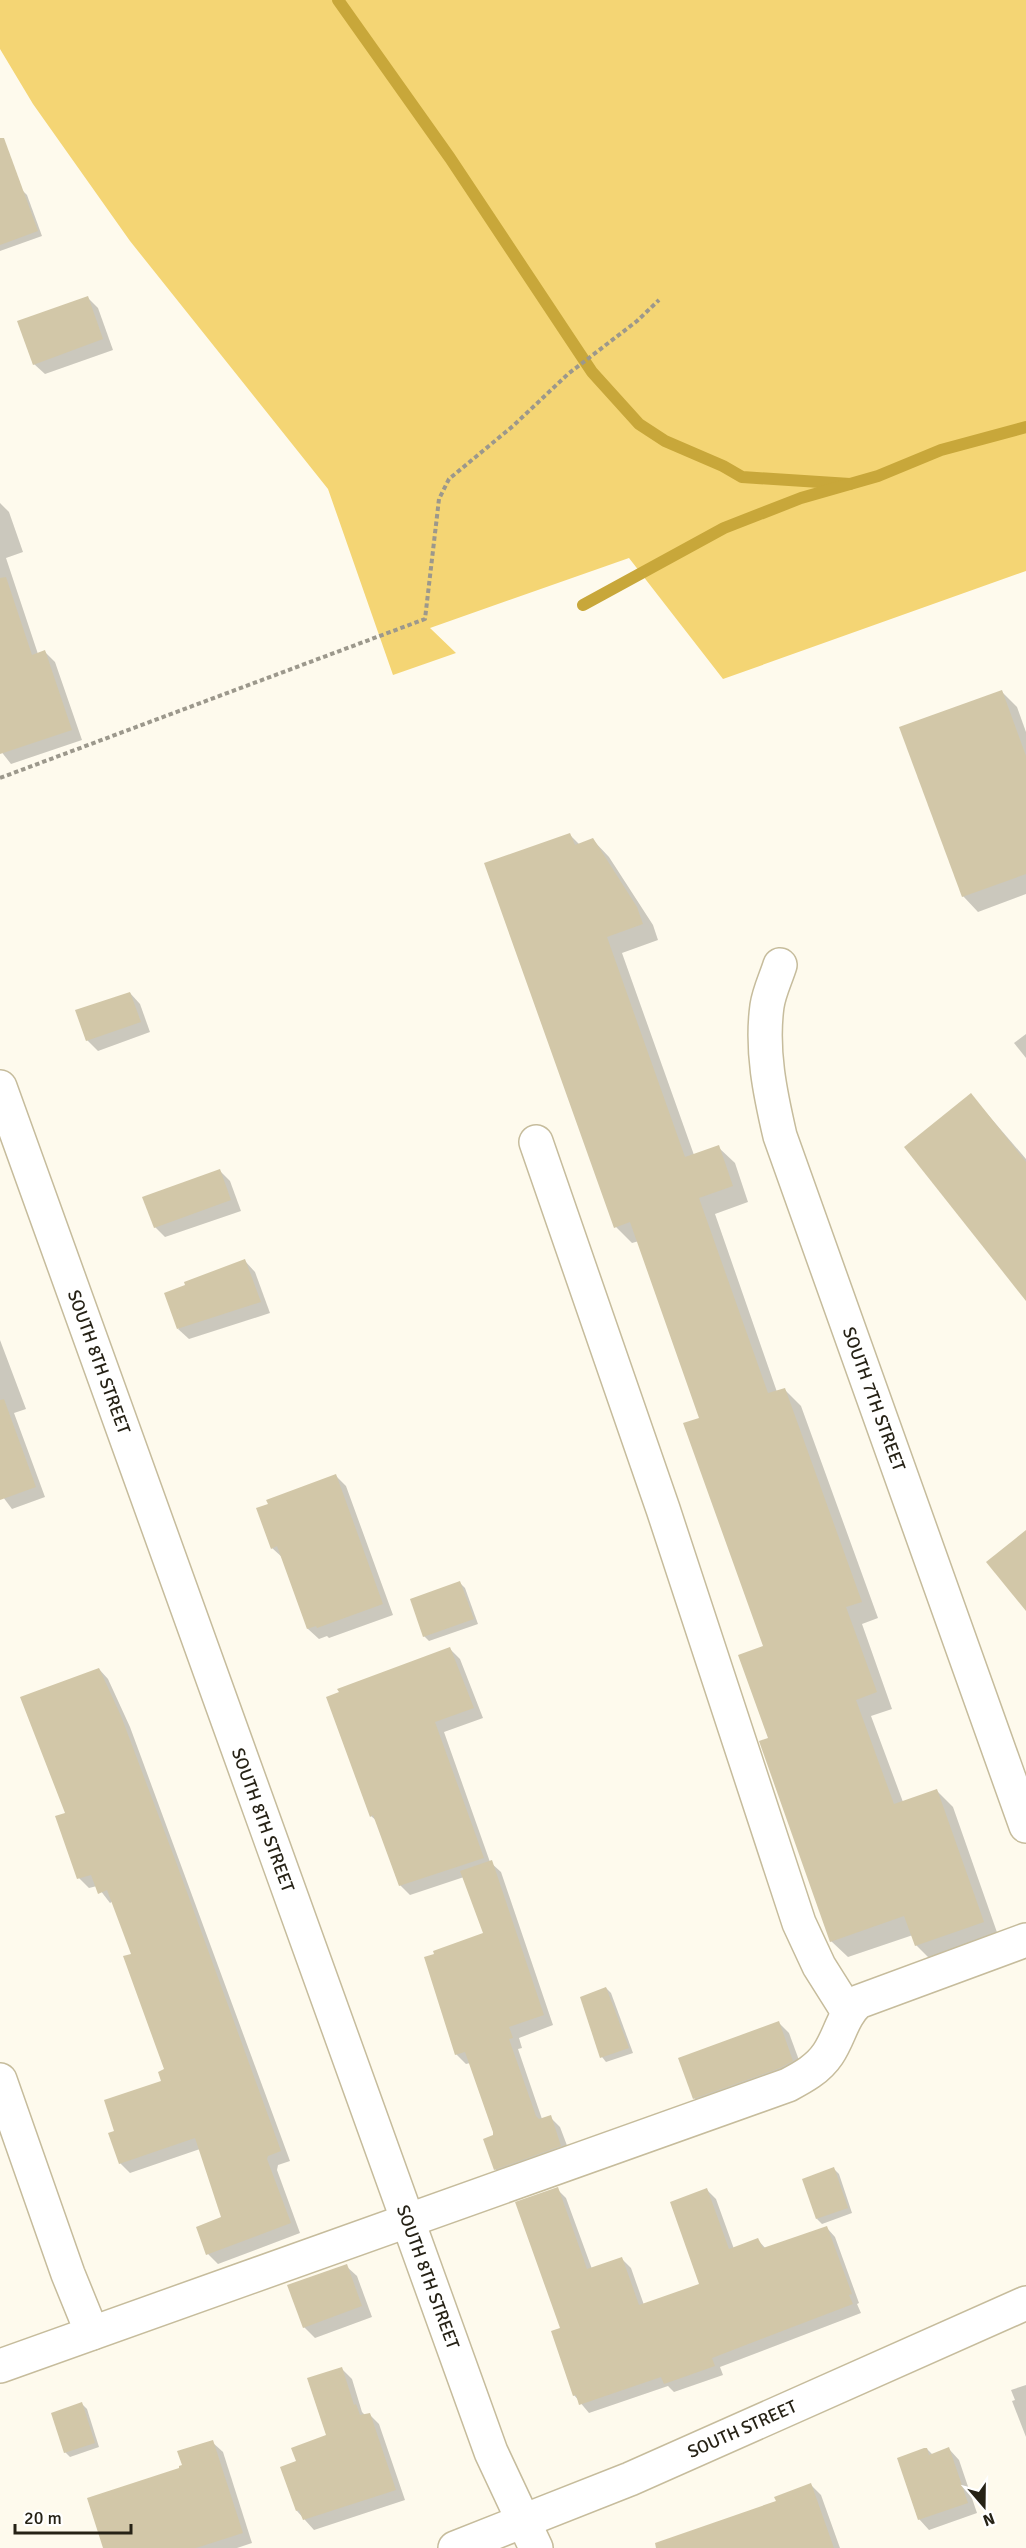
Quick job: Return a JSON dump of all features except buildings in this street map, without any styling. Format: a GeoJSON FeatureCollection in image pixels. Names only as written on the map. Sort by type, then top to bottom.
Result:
{"type":"FeatureCollection","features":[{"type":"Feature","properties":{"kind":"street","name":"SOUTH 7TH STREET"},"geometry":{"type":"LineString","coordinates":[[780,965],[768,1004],[765,1039],[769,1085],[780,1136],[1026,1826]]}},
{"type":"Feature","properties":{"kind":"street","name":"SOUTH 8TH STREET"},"geometry":{"type":"LineString","coordinates":[[0,1087],[491,2452],[529,2535]]}},
{"type":"Feature","properties":{"kind":"street"},"geometry":{"type":"LineString","coordinates":[[536,1142],[663,1509],[799,1923],[819,1966],[848,2012]]}},
{"type":"Feature","properties":{"kind":"street"},"geometry":{"type":"LineString","coordinates":[[0,2366],[788,2085],[818,2067],[829,2054],[848,2012],[858,2002],[1026,1940]]}},
{"type":"Feature","properties":{"kind":"street"},"geometry":{"type":"LineString","coordinates":[[0,2080],[68,2274],[92,2333]]}},
{"type":"Feature","properties":{"kind":"street","name":"SOUTH STREET"},"geometry":{"type":"LineString","coordinates":[[455,2548],[529,2535],[630,2479],[1026,2303]]}},
{"type":"Feature","properties":{"kind":"path"},"geometry":{"type":"LineString","coordinates":[[0,778],[425,619],[439,499],[449,479],[513,426],[568,374],[601,350],[659,300]]}},
{"type":"Feature","properties":{"kind":"shaded area"},"geometry":{"type":"Polygon","coordinates":[[[0,0],[1026,0],[1026,571],[723,679],[629,558],[430,628],[456,653],[393,675],[328,489],[130,241],[33,104],[0,49],[0,0]]]}},
{"type":"Feature","properties":{"kind":"waterway"},"geometry":{"type":"LineString","coordinates":[[338,0],[450,158],[592,372],[639,424],[665,441],[723,466],[742,477],[850,484]]}},
{"type":"Feature","properties":{"kind":"waterway"},"geometry":{"type":"LineString","coordinates":[[583,605],[724,528],[801,498],[878,476],[941,450],[1026,427]]}}]}
